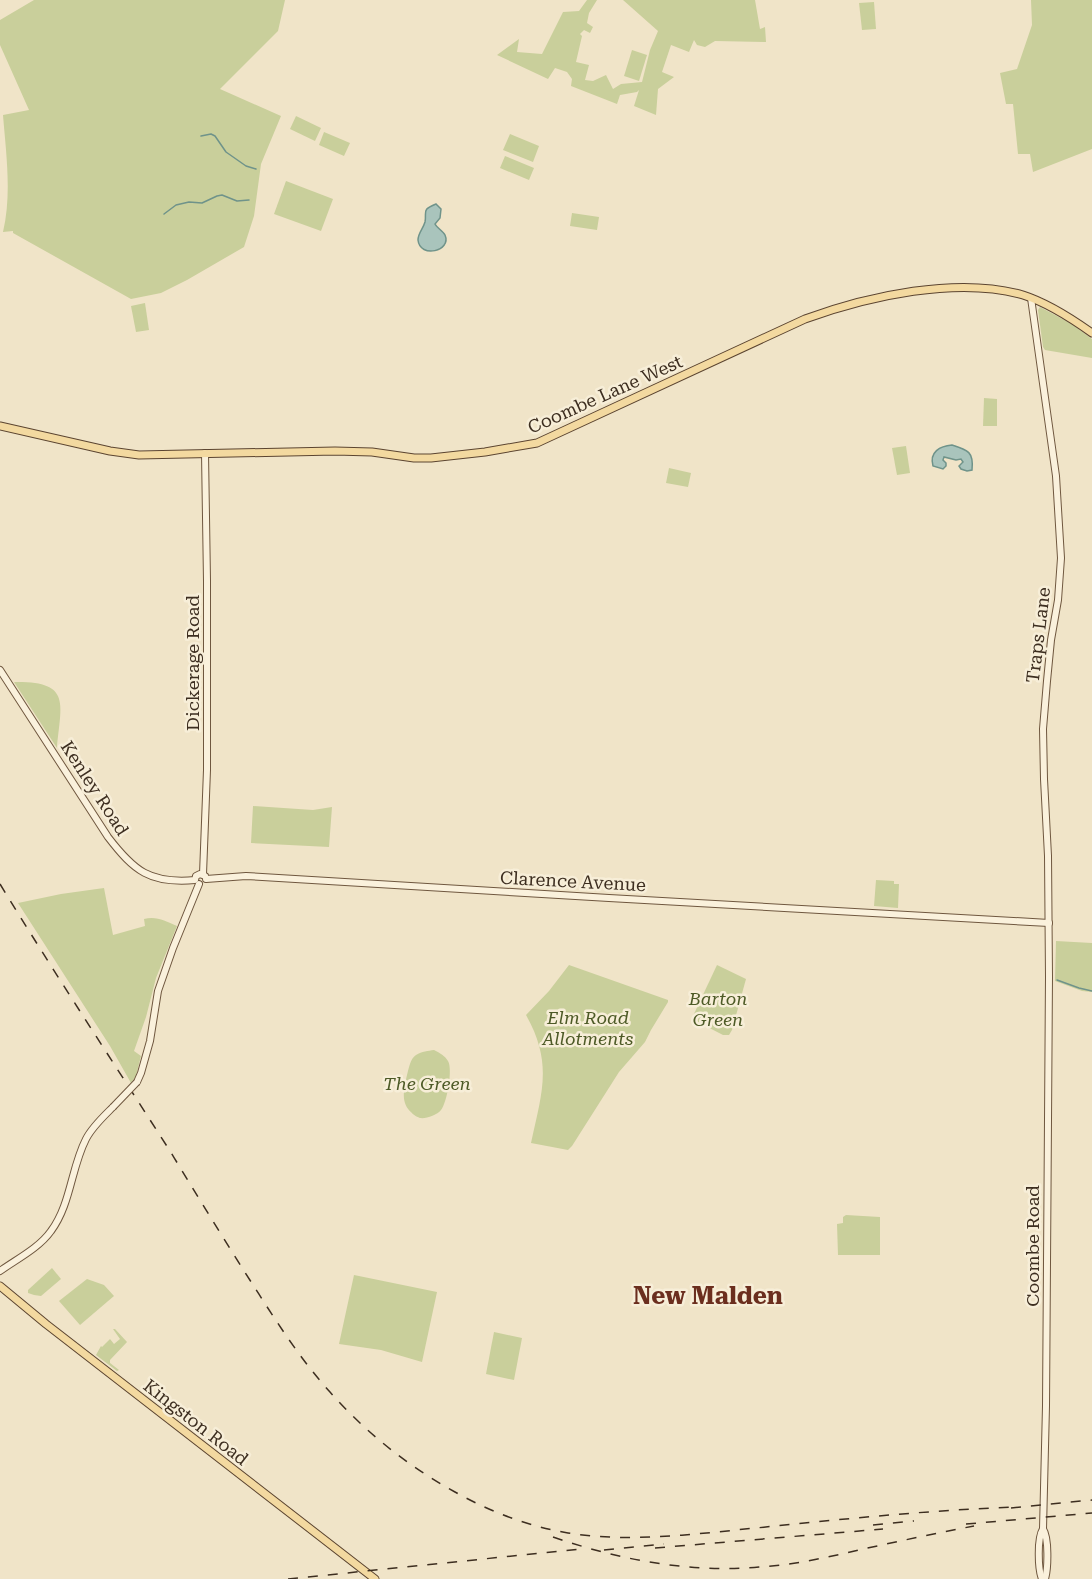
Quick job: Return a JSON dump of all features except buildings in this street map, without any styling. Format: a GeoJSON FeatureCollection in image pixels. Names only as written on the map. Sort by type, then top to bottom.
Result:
{"type":"FeatureCollection","features":[{"type":"Feature","properties":{"kind":"main road","name":"Coombe Lane West"},"geometry":{"type":"LineString","coordinates":[[0,426],[123,453],[360,451],[414,458],[468,455],[527,446],[547,439],[806,319],[851,304],[911,292],[964,287],[1004,291],[1032,298],[1057,310],[1092,333]]}},
{"type":"Feature","properties":{"kind":"main road","name":"Kingston Road"},"geometry":{"type":"LineString","coordinates":[[0,1286],[375,1579]]}},
{"type":"Feature","properties":{"kind":"street","name":"Traps Lane"},"geometry":{"type":"LineString","coordinates":[[1032,298],[1056,476],[1061,558],[1043,729],[1048,856],[1049,977]]}},
{"type":"Feature","properties":{"kind":"street","name":"Dickerage Road"},"geometry":{"type":"LineString","coordinates":[[205,453],[207,770],[205,876]]}},
{"type":"Feature","properties":{"kind":"street","name":"Kenley Road"},"geometry":{"type":"LineString","coordinates":[[0,670],[108,837],[123,855],[141,872],[157,879],[197,882]]}},
{"type":"Feature","properties":{"kind":"street"},"geometry":{"type":"LineString","coordinates":[[0,1271],[41,1242],[53,1228],[64,1205],[85,1140],[92,1129],[137,1082],[148,1049],[157,996],[170,956],[198,875],[205,876]]}},
{"type":"Feature","properties":{"kind":"street","name":"Clarence Avenue"},"geometry":{"type":"LineString","coordinates":[[205,876],[246,876],[1049,923]]}},
{"type":"Feature","properties":{"kind":"street","name":"Coombe Road"},"geometry":{"type":"LineString","coordinates":[[1043,1579],[1046,1574],[1047,1548],[1043,1514],[1047,1319],[1049,977]]}},
{"type":"Feature","properties":{"kind":"green space"},"geometry":{"type":"Polygon","coordinates":[[[34,0],[285,0],[278,31],[220,89],[281,116],[261,164],[254,216],[244,247],[161,293],[131,299],[13,231],[3,232],[8,188],[3,115],[29,110],[0,45],[0,20],[34,0]]]}},
{"type":"Feature","properties":{"kind":"green space"},"geometry":{"type":"Polygon","coordinates":[[[587,0],[597,0],[589,13],[587,23],[593,27],[590,33],[584,30],[580,34],[582,36],[576,62],[589,65],[585,80],[593,81],[606,75],[613,89],[621,84],[642,82],[650,50],[658,31],[623,0],[755,0],[760,29],[765,27],[766,42],[715,41],[705,47],[697,45],[694,40],[689,52],[671,45],[662,72],[674,77],[658,89],[656,115],[634,106],[639,90],[620,95],[617,104],[571,86],[572,79],[567,72],[555,68],[548,79],[497,55],[519,39],[517,52],[542,54],[563,12],[579,11],[587,0]]]}},
{"type":"Feature","properties":{"kind":"green space"},"geometry":{"type":"Polygon","coordinates":[[[1031,0],[1092,0],[1092,149],[1033,172],[1030,154],[1018,154],[1013,104],[1006,104],[1000,73],[1017,69],[1032,25],[1031,0]]]}},
{"type":"Feature","properties":{"kind":"green space"},"geometry":{"type":"Polygon","coordinates":[[[874,2],[876,29],[862,30],[859,3],[874,2]]]}},
{"type":"Feature","properties":{"kind":"green space"},"geometry":{"type":"Polygon","coordinates":[[[632,50],[647,55],[639,81],[624,76],[632,50]]]}},
{"type":"Feature","properties":{"kind":"green space"},"geometry":{"type":"Polygon","coordinates":[[[296,116],[321,128],[315,141],[290,129],[296,116]]]}},
{"type":"Feature","properties":{"kind":"green space"},"geometry":{"type":"Polygon","coordinates":[[[324,132],[350,143],[344,156],[319,145],[324,132]]]}},
{"type":"Feature","properties":{"kind":"green space"},"geometry":{"type":"Polygon","coordinates":[[[510,134],[539,146],[533,162],[503,150],[510,134]]]}},
{"type":"Feature","properties":{"kind":"green space"},"geometry":{"type":"Polygon","coordinates":[[[505,156],[534,168],[529,180],[500,168],[505,156]]]}},
{"type":"Feature","properties":{"kind":"green space"},"geometry":{"type":"Polygon","coordinates":[[[286,181],[333,199],[321,231],[274,214],[286,181]]]}},
{"type":"Feature","properties":{"kind":"green space"},"geometry":{"type":"Polygon","coordinates":[[[572,213],[599,217],[597,230],[570,226],[572,213]]]}},
{"type":"Feature","properties":{"kind":"green space"},"geometry":{"type":"Polygon","coordinates":[[[145,303],[149,330],[136,332],[131,306],[145,303]]]}},
{"type":"Feature","properties":{"kind":"green space"},"geometry":{"type":"Polygon","coordinates":[[[1040,307],[1072,324],[1092,339],[1092,358],[1045,350],[1038,310],[1040,307]]]}},
{"type":"Feature","properties":{"kind":"green space"},"geometry":{"type":"Polygon","coordinates":[[[984,398],[997,399],[997,426],[983,426],[984,398]]]}},
{"type":"Feature","properties":{"kind":"green space"},"geometry":{"type":"Polygon","coordinates":[[[906,446],[910,473],[897,475],[892,448],[906,446]]]}},
{"type":"Feature","properties":{"kind":"green space"},"geometry":{"type":"Polygon","coordinates":[[[669,468],[691,473],[688,487],[666,483],[669,468]]]}},
{"type":"Feature","properties":{"kind":"green space"},"geometry":{"type":"Polygon","coordinates":[[[14,682],[46,686],[59,698],[60,719],[57,748],[14,682]]]}},
{"type":"Feature","properties":{"kind":"green space"},"geometry":{"type":"Polygon","coordinates":[[[253,806],[313,810],[332,807],[329,847],[251,843],[253,806]]]}},
{"type":"Feature","properties":{"kind":"green space"},"geometry":{"type":"Polygon","coordinates":[[[876,880],[894,881],[894,884],[899,884],[898,908],[874,906],[876,880]]]}},
{"type":"Feature","properties":{"kind":"green space"},"geometry":{"type":"Polygon","coordinates":[[[104,888],[113,935],[145,926],[144,919],[149,918],[161,919],[177,926],[156,978],[134,1051],[141,1056],[136,1076],[131,1083],[110,1046],[18,903],[104,888]]]}},
{"type":"Feature","properties":{"kind":"green space"},"geometry":{"type":"Polygon","coordinates":[[[1056,941],[1092,943],[1092,992],[1082,991],[1055,981],[1056,941]]]}},
{"type":"Feature","properties":{"kind":"green space","name":"Elm Road Allotments"},"geometry":{"type":"Polygon","coordinates":[[[569,965],[668,1000],[668,1002],[645,1042],[619,1072],[568,1150],[531,1143],[543,1078],[540,1048],[526,1015],[569,965]]]}},
{"type":"Feature","properties":{"kind":"green space","name":"Barton Green"},"geometry":{"type":"Polygon","coordinates":[[[717,965],[746,979],[729,1035],[723,1035],[694,1020],[693,1016],[717,965]]]}},
{"type":"Feature","properties":{"kind":"green space","name":"The Green"},"geometry":{"type":"Polygon","coordinates":[[[434,1050],[448,1061],[450,1078],[447,1094],[439,1112],[420,1118],[412,1114],[404,1100],[406,1080],[414,1057],[434,1050]]]}},
{"type":"Feature","properties":{"kind":"green space"},"geometry":{"type":"Polygon","coordinates":[[[846,1215],[880,1217],[880,1255],[838,1255],[837,1224],[843,1223],[843,1217],[846,1215]]]}},
{"type":"Feature","properties":{"kind":"green space"},"geometry":{"type":"Polygon","coordinates":[[[52,1268],[61,1279],[41,1296],[28,1293],[28,1290],[52,1268]]]}},
{"type":"Feature","properties":{"kind":"green space"},"geometry":{"type":"Polygon","coordinates":[[[354,1275],[437,1292],[422,1362],[381,1350],[339,1344],[354,1275]]]}},
{"type":"Feature","properties":{"kind":"green space"},"geometry":{"type":"Polygon","coordinates":[[[87,1279],[104,1285],[114,1296],[80,1325],[59,1301],[87,1279]]]}},
{"type":"Feature","properties":{"kind":"green space"},"geometry":{"type":"Polygon","coordinates":[[[113,1329],[127,1342],[110,1360],[110,1363],[119,1370],[117,1371],[96,1355],[101,1346],[110,1339],[114,1344],[120,1339],[113,1329]]]}},
{"type":"Feature","properties":{"kind":"green space"},"geometry":{"type":"Polygon","coordinates":[[[494,1332],[522,1338],[514,1380],[486,1374],[494,1332]]]}},
{"type":"Feature","properties":{"kind":"water"},"geometry":{"type":"Polygon","coordinates":[[[436,204],[441,209],[440,218],[435,224],[445,235],[446,241],[440,249],[429,251],[420,246],[418,238],[425,222],[426,209],[436,204]]]}},
{"type":"Feature","properties":{"kind":"water"},"geometry":{"type":"Polygon","coordinates":[[[952,445],[962,448],[971,455],[972,470],[961,469],[959,466],[963,462],[961,459],[944,457],[946,466],[943,469],[933,466],[934,453],[943,447],[952,445]]]}},
{"type":"Feature","properties":{"kind":"waterway"},"geometry":{"type":"LineString","coordinates":[[201,136],[211,134],[215,136],[226,152],[246,166],[256,169]]}},
{"type":"Feature","properties":{"kind":"waterway"},"geometry":{"type":"LineString","coordinates":[[164,214],[176,205],[189,202],[202,203],[222,195],[237,201],[249,200]]}},
{"type":"Feature","properties":{"kind":"waterway"},"geometry":{"type":"LineString","coordinates":[[1057,980],[1092,991]]}},
{"type":"Feature","properties":{"kind":"railway"},"geometry":{"type":"LineString","coordinates":[[0,884],[244,1271],[300,1355],[319,1380],[358,1421],[388,1447],[438,1482],[482,1506],[524,1522],[553,1530],[591,1536],[686,1535],[887,1515],[1018,1507]]}},
{"type":"Feature","properties":{"kind":"railway"},"geometry":{"type":"LineString","coordinates":[[1011,1508],[1092,1500]]}},
{"type":"Feature","properties":{"kind":"railway"},"geometry":{"type":"LineString","coordinates":[[966,1524],[1092,1513]]}},
{"type":"Feature","properties":{"kind":"railway"},"geometry":{"type":"LineString","coordinates":[[873,1525],[914,1521]]}},
{"type":"Feature","properties":{"kind":"railway"},"geometry":{"type":"LineString","coordinates":[[553,1537],[604,1552],[655,1563],[733,1568],[772,1566],[811,1560],[974,1526]]}},
{"type":"Feature","properties":{"kind":"railway"},"geometry":{"type":"LineString","coordinates":[[655,1548],[883,1529]]}},
{"type":"Feature","properties":{"kind":"railway"},"geometry":{"type":"LineString","coordinates":[[604,1550],[664,1544]]}},
{"type":"Feature","properties":{"kind":"railway"},"geometry":{"type":"LineString","coordinates":[[288,1579],[581,1549]]}},
{"type":"Feature","properties":{"kind":"district","name":"New Malden"},"geometry":{"type":"Point","coordinates":[708,1296]}}]}
